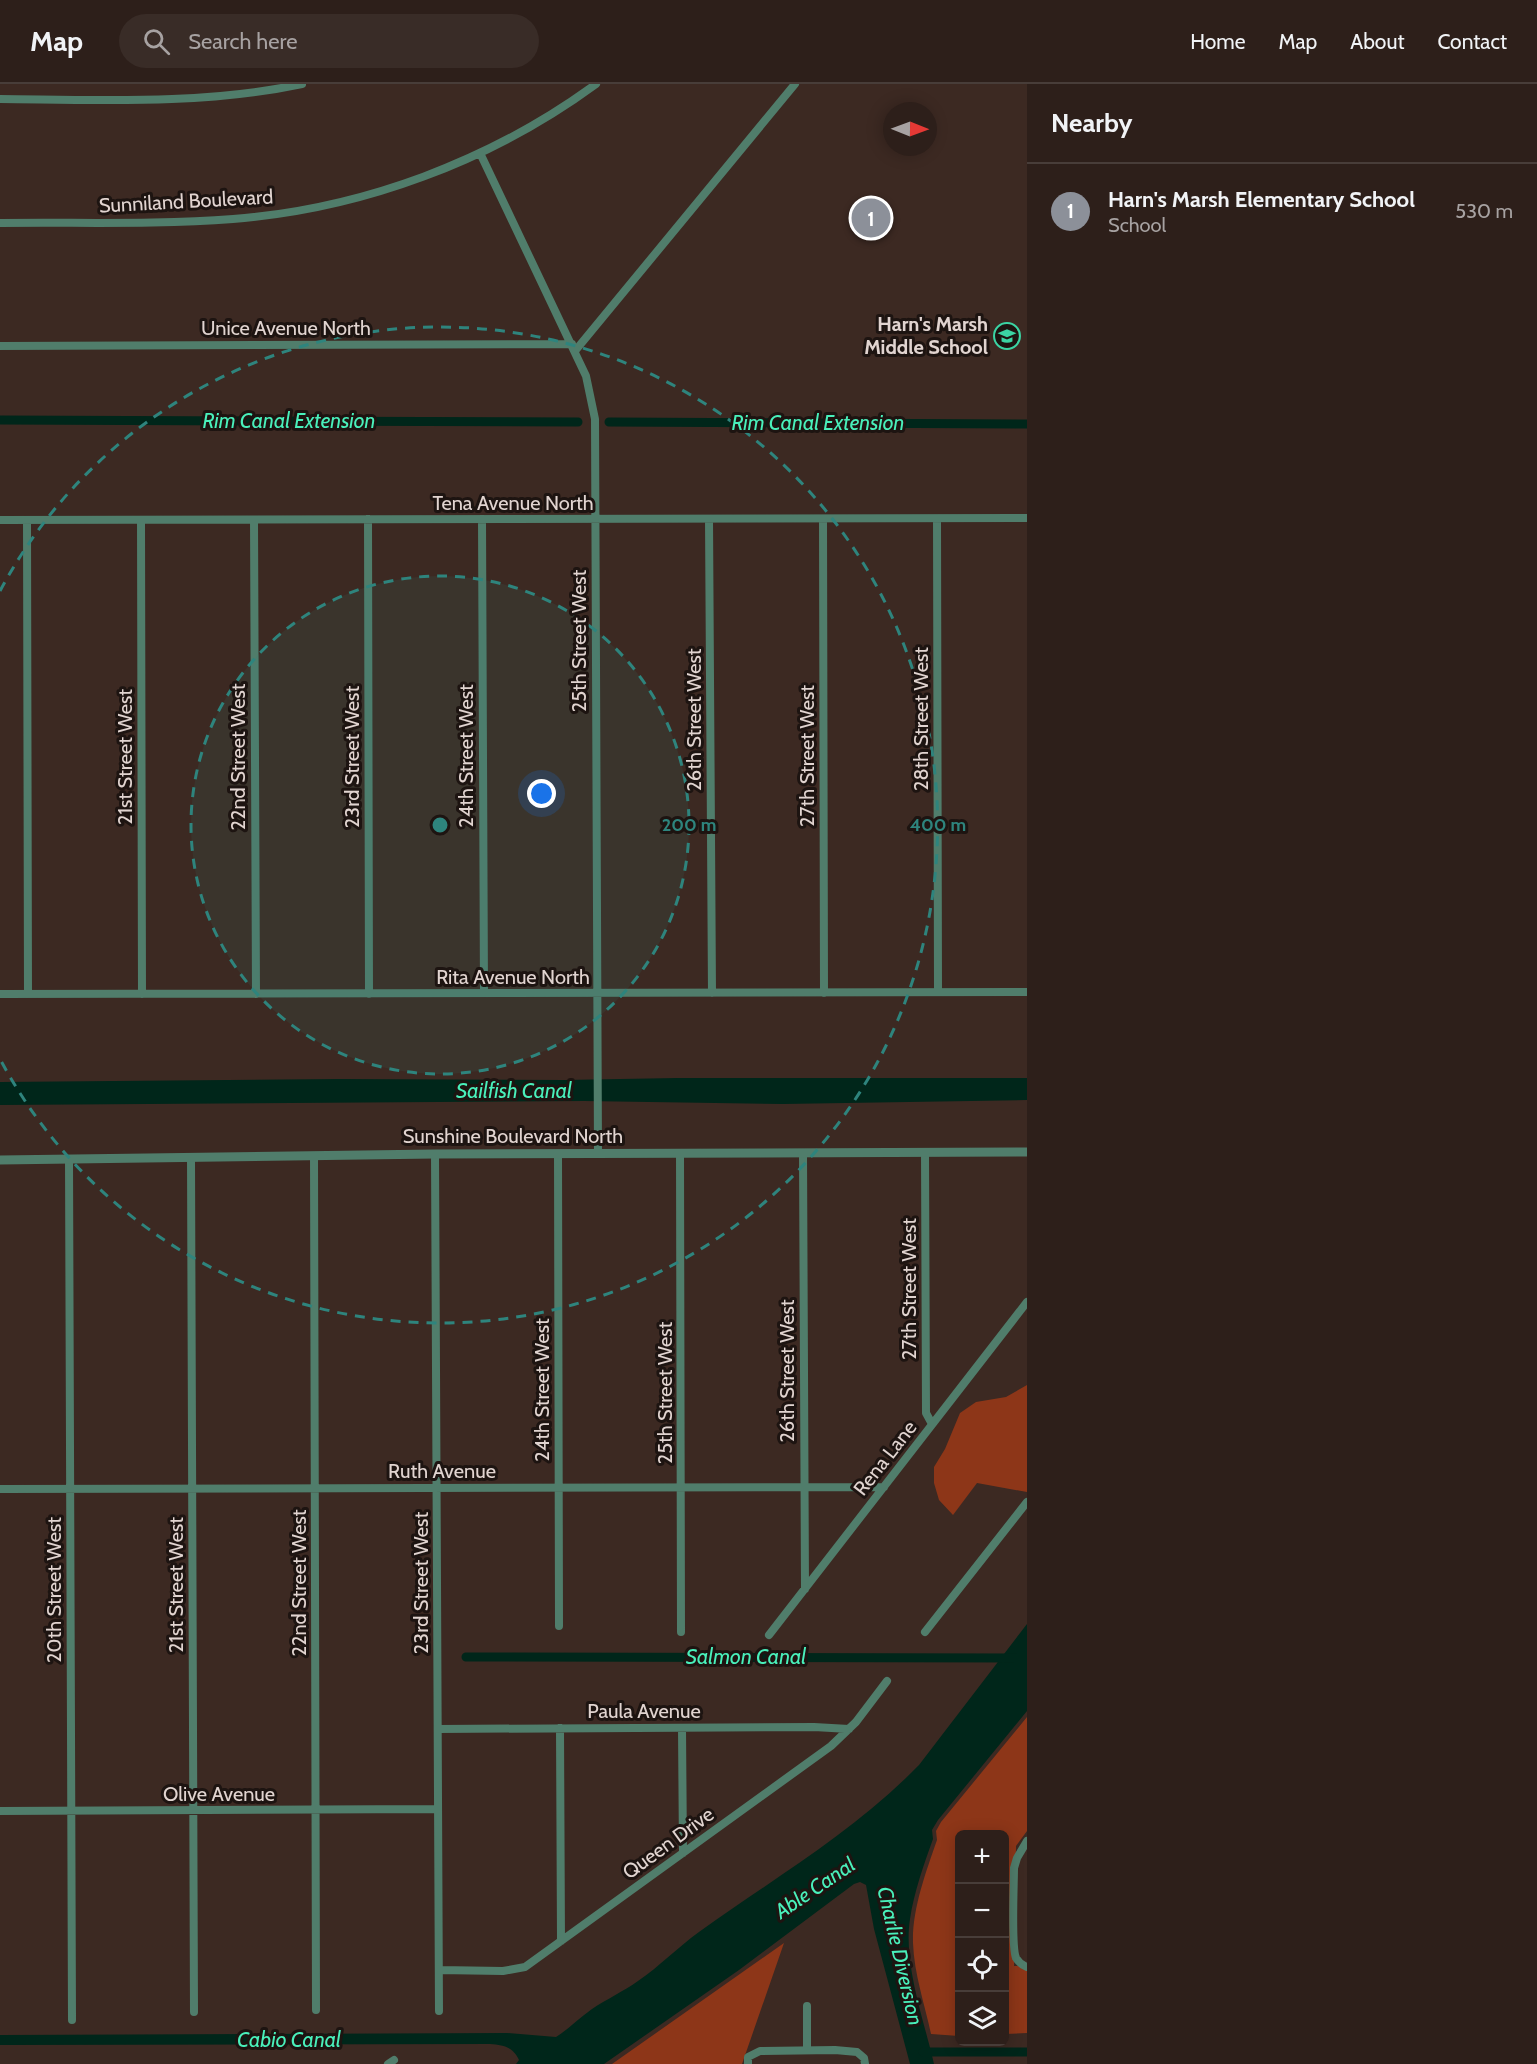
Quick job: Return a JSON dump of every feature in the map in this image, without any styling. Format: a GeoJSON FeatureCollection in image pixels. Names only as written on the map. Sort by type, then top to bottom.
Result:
{"type":"FeatureCollection","features":[{"type":"Feature","properties":{"kind":"street"},"geometry":{"type":"LineString","coordinates":[[0,99],[190,98],[251,93],[302,84]]}},
{"type":"Feature","properties":{"kind":"street","name":"Sunniland Boulevard"},"geometry":{"type":"LineString","coordinates":[[0,223],[184,222],[271,215],[332,204],[407,182],[480,153],[538,122],[596,84]]}},
{"type":"Feature","properties":{"kind":"street"},"geometry":{"type":"LineString","coordinates":[[573,347],[795,84]]}},
{"type":"Feature","properties":{"kind":"street","name":"25th Street West"},"geometry":{"type":"LineString","coordinates":[[480,153],[573,347],[588,382],[595,419],[598,1154]]}},
{"type":"Feature","properties":{"kind":"street","name":"Unice Avenue North"},"geometry":{"type":"LineString","coordinates":[[0,346],[573,347]]}},
{"type":"Feature","properties":{"kind":"street","name":"Tena Avenue North"},"geometry":{"type":"LineString","coordinates":[[0,520],[1027,518]]}},
{"type":"Feature","properties":{"kind":"street","name":"23rd Street West"},"geometry":{"type":"LineString","coordinates":[[368,519],[369,994]]}},
{"type":"Feature","properties":{"kind":"street","name":"24th Street West"},"geometry":{"type":"LineString","coordinates":[[482,519],[484,993]]}},
{"type":"Feature","properties":{"kind":"street","name":"26th Street West"},"geometry":{"type":"LineString","coordinates":[[709,519],[711,993]]}},
{"type":"Feature","properties":{"kind":"street","name":"27th Street West"},"geometry":{"type":"LineString","coordinates":[[823,519],[824,993]]}},
{"type":"Feature","properties":{"kind":"street","name":"28th Street West"},"geometry":{"type":"LineString","coordinates":[[937,519],[938,992]]}},
{"type":"Feature","properties":{"kind":"street"},"geometry":{"type":"LineString","coordinates":[[27,520],[28,994]]}},
{"type":"Feature","properties":{"kind":"street","name":"21st Street West"},"geometry":{"type":"LineString","coordinates":[[141,520],[142,994]]}},
{"type":"Feature","properties":{"kind":"street","name":"22nd Street West"},"geometry":{"type":"LineString","coordinates":[[254,520],[255,994]]}},
{"type":"Feature","properties":{"kind":"street","name":"Rita Avenue North"},"geometry":{"type":"LineString","coordinates":[[0,994],[1027,992]]}},
{"type":"Feature","properties":{"kind":"street","name":"27th Street West"},"geometry":{"type":"LineString","coordinates":[[925,1152],[926,1413],[932,1424]]}},
{"type":"Feature","properties":{"kind":"street","name":"Sunshine Boulevard North"},"geometry":{"type":"LineString","coordinates":[[0,1160],[435,1154],[1027,1152]]}},
{"type":"Feature","properties":{"kind":"street","name":"25th Street West"},"geometry":{"type":"LineString","coordinates":[[680,1153],[681,1632]]}},
{"type":"Feature","properties":{"kind":"street","name":"26th Street West"},"geometry":{"type":"LineString","coordinates":[[803,1153],[805,1589]]}},
{"type":"Feature","properties":{"kind":"street","name":"23rd Street West"},"geometry":{"type":"LineString","coordinates":[[435,1154],[439,2011]]}},
{"type":"Feature","properties":{"kind":"street","name":"24th Street West"},"geometry":{"type":"LineString","coordinates":[[558,1154],[559,1626]]}},
{"type":"Feature","properties":{"kind":"street","name":"22nd Street West"},"geometry":{"type":"LineString","coordinates":[[314,1156],[316,2010]]}},
{"type":"Feature","properties":{"kind":"street","name":"21st Street West"},"geometry":{"type":"LineString","coordinates":[[191,1158],[194,2012]]}},
{"type":"Feature","properties":{"kind":"street","name":"20th Street West"},"geometry":{"type":"LineString","coordinates":[[69,1160],[72,2020]]}},
{"type":"Feature","properties":{"kind":"street","name":"Rena Lane"},"geometry":{"type":"LineString","coordinates":[[769,1635],[1027,1302]]}},
{"type":"Feature","properties":{"kind":"street","name":"Ruth Avenue"},"geometry":{"type":"LineString","coordinates":[[0,1489],[884,1487]]}},
{"type":"Feature","properties":{"kind":"street"},"geometry":{"type":"LineString","coordinates":[[925,1632],[1027,1502]]}},
{"type":"Feature","properties":{"kind":"street","name":"Queen Drive"},"geometry":{"type":"LineString","coordinates":[[439,1970],[514,1970],[525,1967],[831,1746],[849,1729],[887,1681]]}},
{"type":"Feature","properties":{"kind":"street","name":"Paula Avenue"},"geometry":{"type":"LineString","coordinates":[[438,1729],[814,1727],[849,1729]]}},
{"type":"Feature","properties":{"kind":"street"},"geometry":{"type":"LineString","coordinates":[[560,1728],[561,1941]]}},
{"type":"Feature","properties":{"kind":"street"},"geometry":{"type":"LineString","coordinates":[[682,1728],[683,1853]]}},
{"type":"Feature","properties":{"kind":"street","name":"Olive Avenue"},"geometry":{"type":"LineString","coordinates":[[0,1811],[438,1809]]}},
{"type":"Feature","properties":{"kind":"street"},"geometry":{"type":"LineString","coordinates":[[1027,1841],[1014,1868],[1015,1957],[1027,1967]]}},
{"type":"Feature","properties":{"kind":"street"},"geometry":{"type":"LineString","coordinates":[[807,2006],[807,2050]]}},
{"type":"Feature","properties":{"kind":"street"},"geometry":{"type":"LineString","coordinates":[[748,2060],[760,2051],[807,2050],[857,2052],[865,2061]]}},
{"type":"Feature","properties":{"kind":"shaded area"},"geometry":{"type":"Polygon","coordinates":[[[1027,1385],[1027,1492],[977,1483],[953,1515],[939,1500],[934,1483],[934,1467],[945,1449],[960,1413],[976,1402],[1006,1397],[1027,1385]]]}},
{"type":"Feature","properties":{"kind":"shaded area"},"geometry":{"type":"Polygon","coordinates":[[[1027,1717],[1027,1831],[1016,1846],[1014,1966],[1027,1966],[1027,2033],[1009,2034],[1009,1830],[955,1830],[955,2036],[931,2034],[915,1966],[913,1930],[920,1891],[937,1840],[936,1831],[1027,1717]]]}},
{"type":"Feature","properties":{"kind":"shaded area"},"geometry":{"type":"Polygon","coordinates":[[[784,1943],[742,2064],[612,2064],[784,1943]]]}},
{"type":"Feature","properties":{"kind":"water","name":"Sailfish Canal"},"geometry":{"type":"Polygon","coordinates":[[[1027,1078],[1027,1100],[783,1104],[584,1101],[0,1105],[0,1082],[1027,1078]]]}},
{"type":"Feature","properties":{"kind":"water"},"geometry":{"type":"Polygon","coordinates":[[[1027,1624],[1027,1711],[932,1830],[933,1839],[912,1909],[909,1954],[920,2011],[934,2064],[910,2064],[874,1929],[866,1885],[860,1882],[854,1884],[739,1970],[604,2064],[516,2064],[519,2060],[511,2049],[490,2044],[0,2045],[0,2035],[507,2033],[556,2037],[592,2009],[638,1981],[699,1932],[868,1812],[919,1765],[1027,1624]]]}},
{"type":"Feature","properties":{"kind":"waterway","name":"Rim Canal Extension"},"geometry":{"type":"LineString","coordinates":[[0,420],[578,422]]}},
{"type":"Feature","properties":{"kind":"waterway","name":"Rim Canal Extension"},"geometry":{"type":"LineString","coordinates":[[609,422],[1027,424]]}},
{"type":"Feature","properties":{"kind":"waterway","name":"Salmon Canal"},"geometry":{"type":"LineString","coordinates":[[466,1657],[1027,1658]]}},
{"type":"Feature","properties":{"kind":"waterway"},"geometry":{"type":"LineString","coordinates":[[923,2052],[1027,2052]]}},
{"type":"Feature","properties":{"kind":"place","name":"Harn's Marsh Elementary School"},"geometry":{"type":"Point","coordinates":[871,218]}},
{"type":"Feature","properties":{"kind":"place","name":"Harn's Marsh Middle School"},"geometry":{"type":"Point","coordinates":[1007,336]}},
{"type":"Feature","properties":{"kind":"water label","name":"Able Canal"},"geometry":{"type":"Point","coordinates":[815,1888]}},
{"type":"Feature","properties":{"kind":"water label","name":"Charlie Diversion"},"geometry":{"type":"Point","coordinates":[900,1956]}},
{"type":"Feature","properties":{"kind":"water label","name":"Cabio Canal"},"geometry":{"type":"Point","coordinates":[289,2040]}}]}
